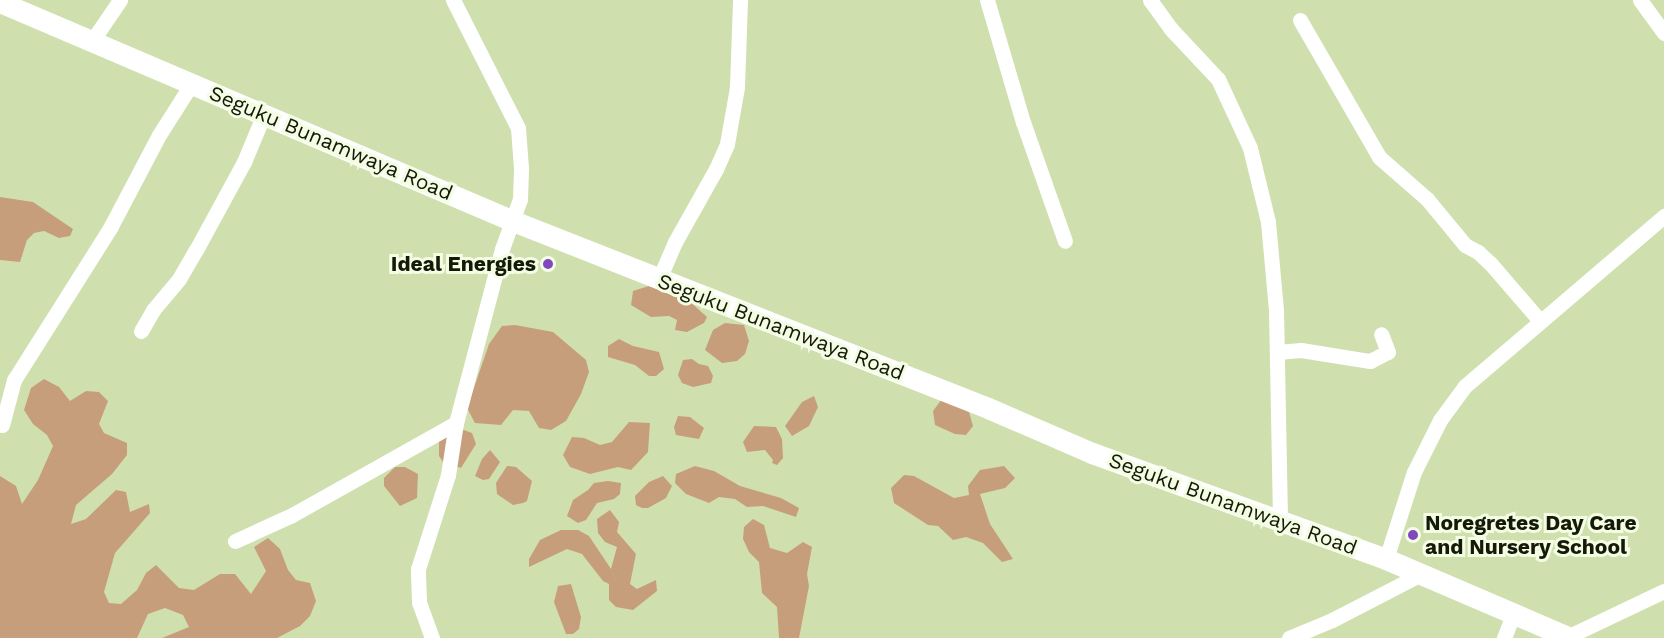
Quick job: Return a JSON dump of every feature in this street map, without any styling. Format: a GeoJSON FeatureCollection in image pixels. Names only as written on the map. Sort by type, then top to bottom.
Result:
{"type":"FeatureCollection","features":[{"type":"Feature","properties":{"kind":"main road","name":"Seguku Bunamwaya Road"},"geometry":{"type":"LineString","coordinates":[[0,2],[192,82],[513,221],[988,408],[1092,453],[1386,559],[1569,637]]}},
{"type":"Feature","properties":{"kind":"street"},"geometry":{"type":"LineString","coordinates":[[92,41],[120,0]]}},
{"type":"Feature","properties":{"kind":"street"},"geometry":{"type":"LineString","coordinates":[[432,638],[419,602],[418,569],[422,548],[448,475],[456,423],[502,249],[520,199],[521,168],[518,128],[453,0]]}},
{"type":"Feature","properties":{"kind":"street"},"geometry":{"type":"LineString","coordinates":[[659,279],[675,242],[716,169],[727,144],[737,87],[740,0]]}},
{"type":"Feature","properties":{"kind":"street"},"geometry":{"type":"LineString","coordinates":[[987,0],[1023,122],[1065,241]]}},
{"type":"Feature","properties":{"kind":"street"},"geometry":{"type":"LineString","coordinates":[[1150,0],[1171,29],[1218,79],[1250,148],[1268,222],[1277,352],[1280,521]]}},
{"type":"Feature","properties":{"kind":"street"},"geometry":{"type":"LineString","coordinates":[[1640,0],[1664,33]]}},
{"type":"Feature","properties":{"kind":"street"},"geometry":{"type":"LineString","coordinates":[[1300,20],[1379,157],[1427,199],[1465,244],[1490,263],[1540,321]]}},
{"type":"Feature","properties":{"kind":"street"},"geometry":{"type":"LineString","coordinates":[[2,425],[14,380],[110,228],[159,135],[192,82]]}},
{"type":"Feature","properties":{"kind":"street"},"geometry":{"type":"LineString","coordinates":[[141,332],[153,310],[179,279],[196,250],[244,162],[264,114]]}},
{"type":"Feature","properties":{"kind":"street"},"geometry":{"type":"LineString","coordinates":[[1386,559],[1414,472],[1440,420],[1465,386],[1664,216]]}},
{"type":"Feature","properties":{"kind":"street"},"geometry":{"type":"LineString","coordinates":[[1277,352],[1301,350],[1370,361],[1385,356],[1388,352],[1381,334]]}},
{"type":"Feature","properties":{"kind":"street"},"geometry":{"type":"LineString","coordinates":[[235,541],[308,507],[456,423]]}},
{"type":"Feature","properties":{"kind":"street"},"geometry":{"type":"LineString","coordinates":[[1288,638],[1342,615],[1422,574]]}},
{"type":"Feature","properties":{"kind":"street"},"geometry":{"type":"LineString","coordinates":[[1569,637],[1664,591]]}},
{"type":"Feature","properties":{"kind":"street"},"geometry":{"type":"LineString","coordinates":[[1504,638],[1513,614]]}},
{"type":"Feature","properties":{"kind":"shaded area"},"geometry":{"type":"Polygon","coordinates":[[[0,197],[33,202],[73,229],[70,236],[59,238],[44,231],[34,233],[27,240],[20,262],[0,260],[0,197]]]}},
{"type":"Feature","properties":{"kind":"shaded area"},"geometry":{"type":"Polygon","coordinates":[[[649,286],[688,300],[707,317],[704,323],[687,332],[675,330],[677,320],[669,316],[651,317],[631,305],[633,291],[649,286]]]}},
{"type":"Feature","properties":{"kind":"shaded area"},"geometry":{"type":"Polygon","coordinates":[[[725,323],[744,325],[749,341],[745,354],[737,361],[722,363],[705,350],[713,330],[725,323]]]}},
{"type":"Feature","properties":{"kind":"shaded area"},"geometry":{"type":"Polygon","coordinates":[[[515,325],[553,332],[586,360],[589,372],[581,394],[566,421],[551,430],[539,428],[529,411],[513,410],[501,425],[475,423],[467,408],[489,344],[502,326],[515,325]]]}},
{"type":"Feature","properties":{"kind":"shaded area"},"geometry":{"type":"Polygon","coordinates":[[[619,339],[633,346],[659,352],[664,369],[656,376],[649,376],[635,365],[608,357],[608,346],[619,339]]]}},
{"type":"Feature","properties":{"kind":"shaded area"},"geometry":{"type":"Polygon","coordinates":[[[692,359],[708,366],[713,376],[711,383],[693,387],[682,383],[678,375],[683,360],[692,359]]]}},
{"type":"Feature","properties":{"kind":"shaded area"},"geometry":{"type":"Polygon","coordinates":[[[44,379],[59,387],[70,401],[86,391],[99,392],[108,401],[99,424],[104,433],[127,443],[127,455],[112,474],[76,505],[71,524],[86,519],[116,490],[126,492],[130,512],[149,504],[150,513],[115,553],[104,592],[109,603],[121,604],[137,590],[146,573],[156,565],[179,588],[194,590],[220,574],[235,574],[251,594],[266,571],[254,547],[268,538],[280,549],[288,570],[296,580],[310,583],[316,601],[310,616],[300,626],[277,638],[162,638],[189,627],[183,615],[165,608],[148,614],[137,638],[0,638],[0,476],[16,486],[22,504],[38,480],[53,446],[47,435],[33,424],[24,410],[31,388],[44,379]]]}},
{"type":"Feature","properties":{"kind":"shaded area"},"geometry":{"type":"Polygon","coordinates":[[[814,396],[818,407],[809,426],[792,436],[785,426],[802,402],[814,396]]]}},
{"type":"Feature","properties":{"kind":"shaded area"},"geometry":{"type":"Polygon","coordinates":[[[942,399],[969,412],[973,426],[966,435],[955,434],[935,425],[933,411],[942,399]]]}},
{"type":"Feature","properties":{"kind":"shaded area"},"geometry":{"type":"Polygon","coordinates":[[[678,416],[690,417],[704,428],[699,439],[676,435],[674,427],[678,416]]]}},
{"type":"Feature","properties":{"kind":"shaded area"},"geometry":{"type":"Polygon","coordinates":[[[629,422],[650,423],[648,452],[631,470],[618,467],[590,474],[570,467],[563,455],[572,437],[584,438],[600,445],[612,442],[629,422]]]}},
{"type":"Feature","properties":{"kind":"shaded area"},"geometry":{"type":"Polygon","coordinates":[[[754,426],[776,427],[782,439],[783,458],[777,465],[772,463],[773,460],[765,450],[747,452],[743,442],[754,426]]]}},
{"type":"Feature","properties":{"kind":"shaded area"},"geometry":{"type":"Polygon","coordinates":[[[464,430],[472,433],[476,444],[461,468],[443,462],[439,456],[439,440],[464,430]]]}},
{"type":"Feature","properties":{"kind":"shaded area"},"geometry":{"type":"Polygon","coordinates":[[[490,450],[500,462],[489,479],[483,480],[475,476],[482,459],[490,450]]]}},
{"type":"Feature","properties":{"kind":"shaded area"},"geometry":{"type":"Polygon","coordinates":[[[507,466],[516,467],[532,481],[527,501],[523,503],[513,505],[497,494],[496,483],[507,466]]]}},
{"type":"Feature","properties":{"kind":"shaded area"},"geometry":{"type":"Polygon","coordinates":[[[695,466],[714,471],[740,486],[781,498],[799,508],[796,517],[763,506],[747,507],[735,499],[719,497],[709,503],[686,494],[675,483],[676,474],[695,466]]]}},
{"type":"Feature","properties":{"kind":"shaded area"},"geometry":{"type":"Polygon","coordinates":[[[1004,466],[1015,478],[1005,488],[980,494],[990,524],[1013,559],[1002,562],[983,543],[966,537],[953,540],[938,526],[928,525],[894,503],[891,488],[904,475],[914,476],[954,498],[969,495],[968,486],[980,470],[1004,466]]]}},
{"type":"Feature","properties":{"kind":"shaded area"},"geometry":{"type":"Polygon","coordinates":[[[395,467],[405,467],[418,474],[417,498],[400,506],[384,486],[384,478],[395,467]]]}},
{"type":"Feature","properties":{"kind":"shaded area"},"geometry":{"type":"Polygon","coordinates":[[[663,476],[672,486],[666,498],[648,508],[636,505],[635,496],[649,482],[663,476]]]}},
{"type":"Feature","properties":{"kind":"shaded area"},"geometry":{"type":"Polygon","coordinates":[[[608,481],[621,483],[620,494],[614,499],[597,503],[586,520],[578,523],[567,516],[573,500],[594,483],[608,481]]]}},
{"type":"Feature","properties":{"kind":"shaded area"},"geometry":{"type":"Polygon","coordinates":[[[610,510],[619,522],[617,532],[636,554],[630,584],[637,589],[656,580],[657,591],[633,610],[616,607],[609,600],[609,584],[603,581],[582,554],[567,549],[529,567],[529,559],[540,540],[561,530],[578,530],[589,536],[611,569],[617,547],[605,542],[598,533],[597,519],[610,510]]]}},
{"type":"Feature","properties":{"kind":"shaded area"},"geometry":{"type":"Polygon","coordinates":[[[753,519],[764,525],[770,548],[787,553],[803,542],[812,547],[807,574],[809,586],[799,638],[779,638],[777,607],[762,593],[759,562],[749,552],[743,539],[744,527],[753,519]]]}},
{"type":"Feature","properties":{"kind":"shaded area"},"geometry":{"type":"Polygon","coordinates":[[[571,584],[581,617],[579,629],[573,634],[566,634],[554,602],[558,586],[571,584]]]}},
{"type":"Feature","properties":{"kind":"place","name":"Ideal Energies"},"geometry":{"type":"Point","coordinates":[548,264]}},
{"type":"Feature","properties":{"kind":"place","name":"Noregretes Day Care and Nursery School"},"geometry":{"type":"Point","coordinates":[1413,535]}}]}
